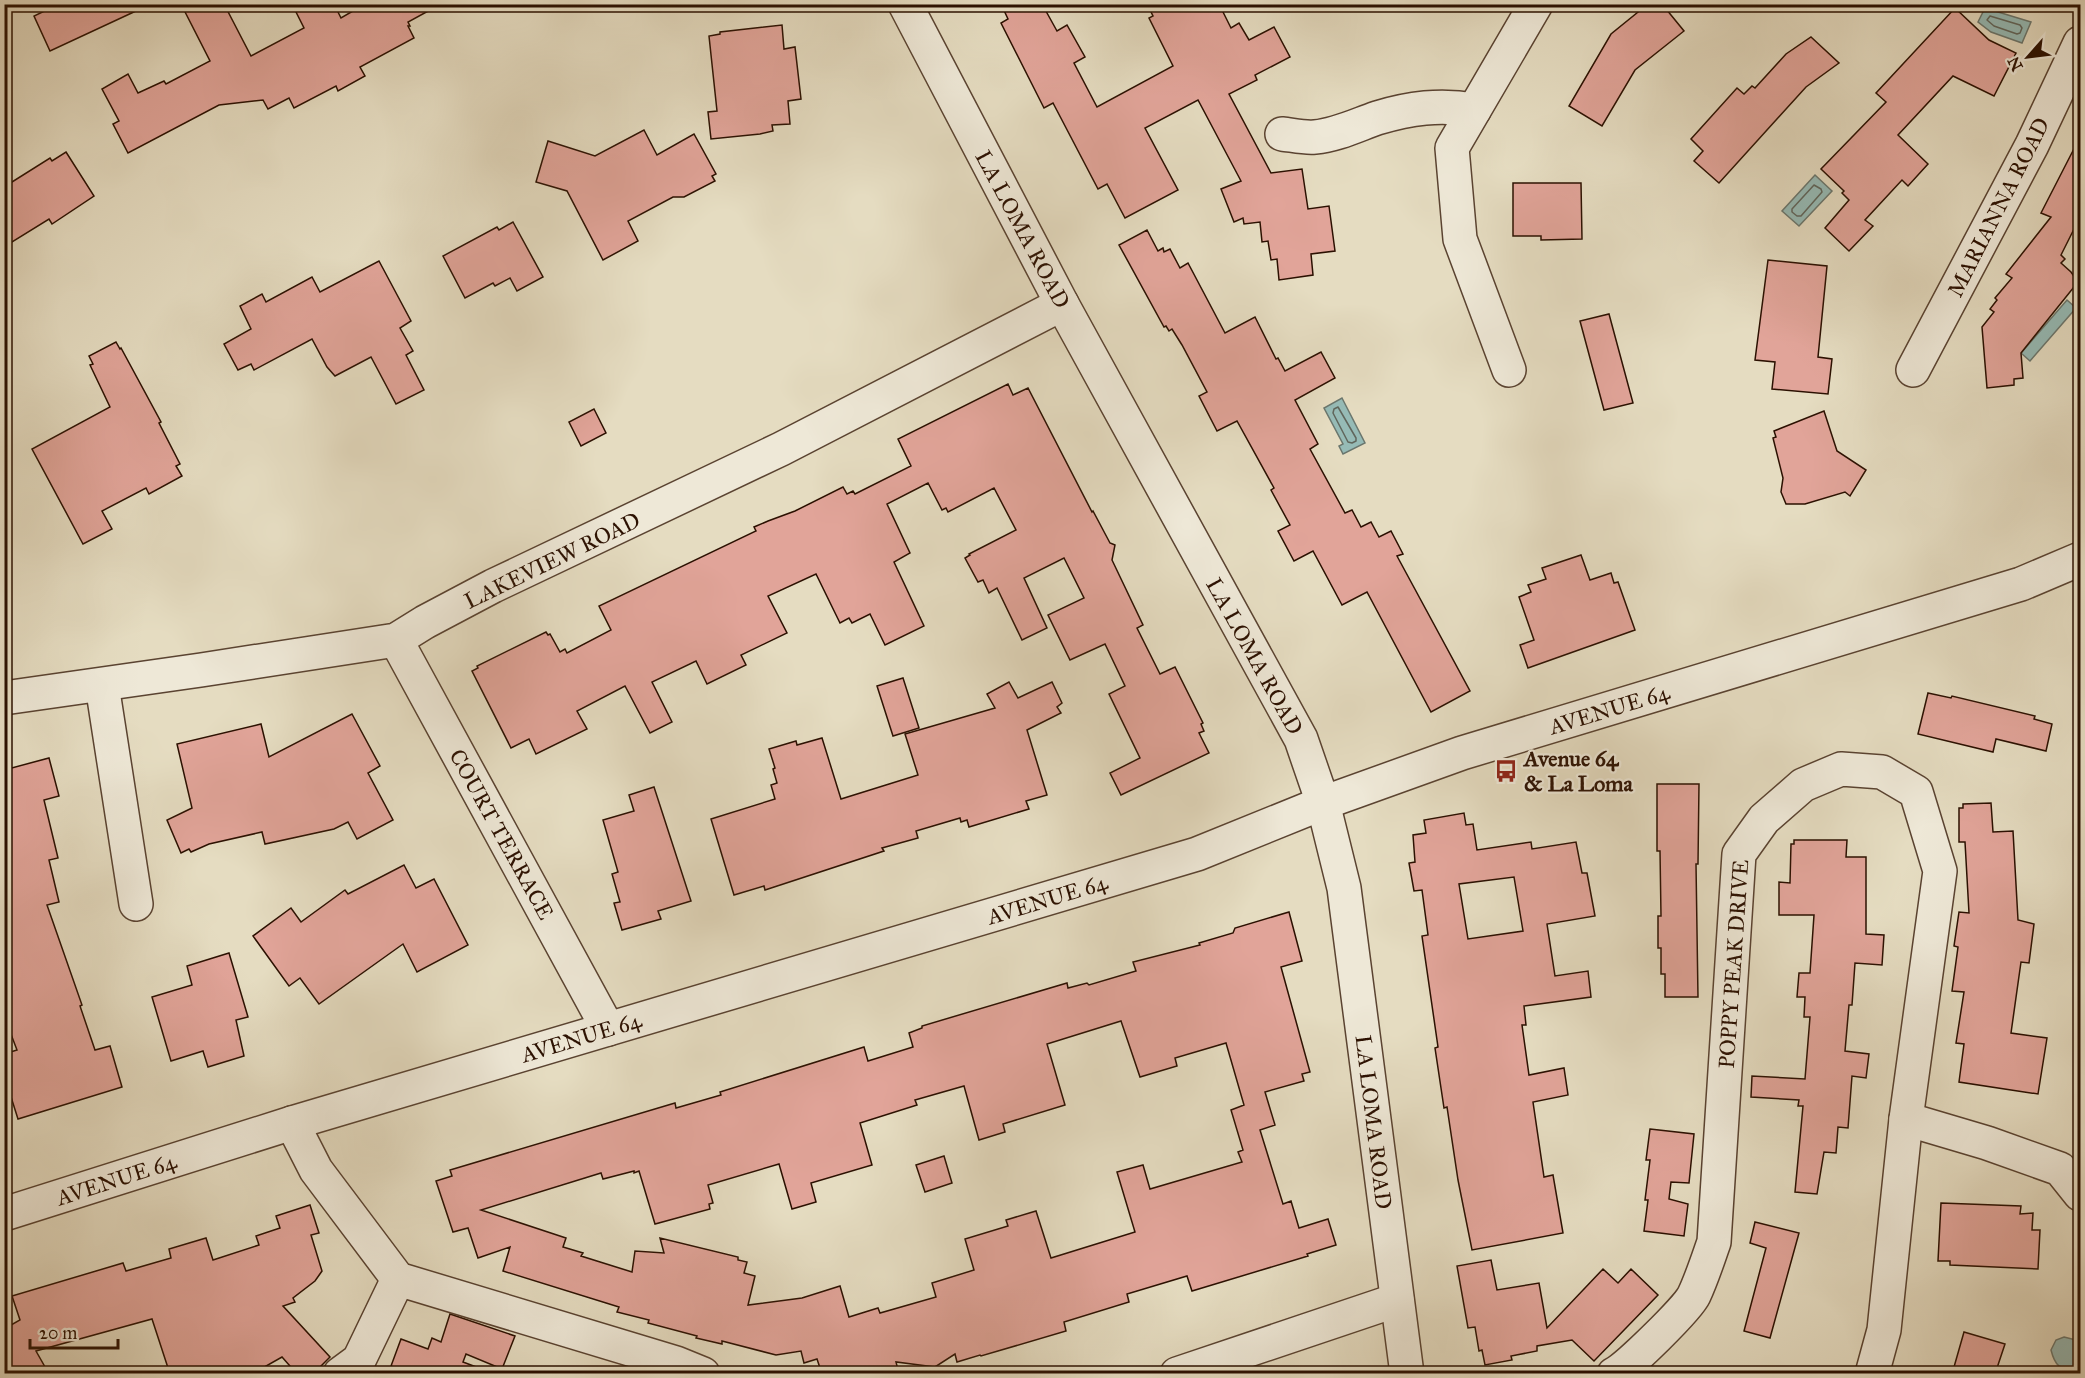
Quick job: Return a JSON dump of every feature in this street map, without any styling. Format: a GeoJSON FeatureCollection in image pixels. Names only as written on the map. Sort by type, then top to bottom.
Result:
{"type":"FeatureCollection","features":[{"type":"Feature","properties":{"kind":"street","name":"LA LOMA ROAD"},"geometry":{"type":"LineString","coordinates":[[905,4],[1062,304],[1301,739],[1323,803],[1344,888],[1407,1374]]}},
{"type":"Feature","properties":{"kind":"street"},"geometry":{"type":"LineString","coordinates":[[1509,370],[1460,239],[1452,148],[1536,4]]}},
{"type":"Feature","properties":{"kind":"street","name":"MARIANNA ROAD"},"geometry":{"type":"LineString","coordinates":[[1913,370],[2032,145],[2080,43]]}},
{"type":"Feature","properties":{"kind":"street"},"geometry":{"type":"LineString","coordinates":[[1282,134],[1313,137],[1336,133],[1380,117],[1426,107],[1450,106],[1474,110]]}},
{"type":"Feature","properties":{"kind":"street","name":"LAKEVIEW ROAD"},"geometry":{"type":"LineString","coordinates":[[4,698],[396,640],[493,586],[781,449],[1062,304]]}},
{"type":"Feature","properties":{"kind":"street","name":"AVENUE 64"},"geometry":{"type":"LineString","coordinates":[[4,1214],[292,1123],[1197,854],[1323,803],[1462,753],[2021,584],[2080,559]]}},
{"type":"Feature","properties":{"kind":"street","name":"COURT TERRACE"},"geometry":{"type":"LineString","coordinates":[[396,640],[608,1029]]}},
{"type":"Feature","properties":{"kind":"street"},"geometry":{"type":"LineString","coordinates":[[102,685],[136,904]]}},
{"type":"Feature","properties":{"kind":"street","name":"POPPY PEAK DRIVE"},"geometry":{"type":"LineString","coordinates":[[1614,1374],[1651,1342],[1693,1297],[1714,1242],[1739,854],[1764,819],[1803,785],[1841,769],[1882,772],[1916,792],[1940,871],[1906,1119],[1884,1330],[1872,1374]]}},
{"type":"Feature","properties":{"kind":"street"},"geometry":{"type":"LineString","coordinates":[[1906,1119],[1987,1143],[2060,1169],[2080,1194]]}},
{"type":"Feature","properties":{"kind":"street"},"geometry":{"type":"LineString","coordinates":[[292,1123],[316,1170],[398,1279],[676,1363],[704,1374]]}},
{"type":"Feature","properties":{"kind":"street"},"geometry":{"type":"LineString","coordinates":[[340,1374],[359,1360],[398,1279]]}},
{"type":"Feature","properties":{"kind":"street"},"geometry":{"type":"LineString","coordinates":[[1177,1374],[1397,1300]]}},
{"type":"Feature","properties":{"kind":"water"},"geometry":{"type":"Polygon","coordinates":[[[1985,8],[2031,22],[2022,43],[1991,32],[1978,22],[1985,8]]]}},
{"type":"Feature","properties":{"kind":"water"},"geometry":{"type":"Polygon","coordinates":[[[1815,175],[1832,191],[1799,226],[1782,211],[1815,175]]]}},
{"type":"Feature","properties":{"kind":"water"},"geometry":{"type":"Polygon","coordinates":[[[2067,300],[2076,308],[2030,361],[2021,353],[2067,300]]]}},
{"type":"Feature","properties":{"kind":"water"},"geometry":{"type":"Polygon","coordinates":[[[1342,398],[1365,443],[1343,454],[1339,446],[1343,444],[1324,408],[1342,398]]]}},
{"type":"Feature","properties":{"kind":"water"},"geometry":{"type":"Polygon","coordinates":[[[2064,1337],[2080,1341],[2080,1372],[2064,1369],[2055,1361],[2051,1350],[2056,1340],[2064,1337]]]}},
{"type":"Feature","properties":{"kind":"building"},"geometry":{"type":"Polygon","coordinates":[[[59,4],[151,4],[50,51],[34,16],[59,4]]]}},
{"type":"Feature","properties":{"kind":"building"},"geometry":{"type":"Polygon","coordinates":[[[181,4],[224,4],[251,56],[304,28],[292,4],[334,4],[341,18],[365,4],[441,4],[408,22],[414,38],[360,67],[365,76],[338,91],[336,86],[294,108],[289,98],[268,109],[263,100],[219,105],[128,153],[113,124],[119,121],[102,89],[128,74],[138,93],[164,81],[166,84],[210,61],[181,4]]]}},
{"type":"Feature","properties":{"kind":"building"},"geometry":{"type":"Polygon","coordinates":[[[1001,4],[1042,4],[1057,31],[1067,25],[1085,57],[1074,63],[1097,107],[1173,66],[1149,18],[1153,16],[1147,4],[1219,4],[1231,28],[1239,23],[1249,40],[1274,27],[1290,57],[1255,75],[1257,80],[1229,94],[1271,173],[1302,169],[1308,209],[1329,206],[1335,251],[1311,254],[1313,275],[1279,280],[1277,259],[1271,260],[1268,241],[1262,242],[1260,222],[1244,224],[1243,218],[1234,222],[1221,189],[1241,181],[1198,100],[1145,128],[1178,190],[1125,218],[1107,184],[1098,189],[1053,103],[1044,108],[1001,23],[1008,19],[1001,4]]]}},
{"type":"Feature","properties":{"kind":"building"},"geometry":{"type":"Polygon","coordinates":[[[1648,4],[1662,4],[1684,31],[1635,70],[1602,126],[1569,106],[1611,34],[1648,4]]]}},
{"type":"Feature","properties":{"kind":"building"},"geometry":{"type":"Polygon","coordinates":[[[1955,8],[1989,40],[2016,53],[1994,96],[1953,76],[1898,135],[1928,164],[1908,186],[1902,180],[1865,220],[1873,226],[1849,251],[1825,228],[1849,200],[1842,193],[1844,191],[1821,169],[1886,102],[1876,93],[1955,8]]]}},
{"type":"Feature","properties":{"kind":"building"},"geometry":{"type":"Polygon","coordinates":[[[782,25],[784,49],[795,47],[801,99],[788,101],[790,124],[772,125],[773,131],[760,134],[711,139],[708,112],[717,111],[709,36],[720,34],[720,32],[782,25]]]}},
{"type":"Feature","properties":{"kind":"building"},"geometry":{"type":"Polygon","coordinates":[[[1811,37],[1839,63],[1806,87],[1719,183],[1694,161],[1703,151],[1691,139],[1737,88],[1744,94],[1752,86],[1755,88],[1786,54],[1811,37]]]}},
{"type":"Feature","properties":{"kind":"building"},"geometry":{"type":"Polygon","coordinates":[[[644,130],[657,155],[694,134],[716,174],[712,176],[715,181],[684,197],[673,197],[628,221],[638,241],[603,260],[567,191],[536,182],[548,141],[595,156],[644,130]]]}},
{"type":"Feature","properties":{"kind":"building"},"geometry":{"type":"Polygon","coordinates":[[[2080,137],[2080,217],[2061,255],[2065,259],[2061,263],[2078,282],[2021,353],[2023,378],[2014,379],[2014,385],[1987,388],[1982,327],[1994,312],[1990,309],[1997,300],[1995,298],[2012,278],[2006,274],[2051,217],[2041,213],[2080,137]]]}},
{"type":"Feature","properties":{"kind":"building"},"geometry":{"type":"Polygon","coordinates":[[[66,152],[94,196],[52,224],[49,219],[4,247],[4,187],[50,158],[52,161],[66,152]]]}},
{"type":"Feature","properties":{"kind":"building"},"geometry":{"type":"Polygon","coordinates":[[[1513,183],[1581,183],[1582,239],[1541,240],[1541,236],[1513,236],[1513,183]]]}},
{"type":"Feature","properties":{"kind":"building"},"geometry":{"type":"Polygon","coordinates":[[[513,222],[543,277],[517,291],[510,278],[495,286],[493,283],[465,298],[443,256],[497,227],[499,230],[513,222]]]}},
{"type":"Feature","properties":{"kind":"building"},"geometry":{"type":"Polygon","coordinates":[[[1147,230],[1158,251],[1163,248],[1164,252],[1170,249],[1180,268],[1188,263],[1225,333],[1255,317],[1276,359],[1278,358],[1285,371],[1321,352],[1335,378],[1295,400],[1318,444],[1310,449],[1345,513],[1352,510],[1361,527],[1371,522],[1379,537],[1391,531],[1403,554],[1397,556],[1470,691],[1431,712],[1367,592],[1342,605],[1313,551],[1294,561],[1278,531],[1290,525],[1271,490],[1274,488],[1237,421],[1217,431],[1199,396],[1207,392],[1172,329],[1169,331],[1166,326],[1164,327],[1119,245],[1147,230]]]}},
{"type":"Feature","properties":{"kind":"building"},"geometry":{"type":"Polygon","coordinates":[[[1768,260],[1827,266],[1818,357],[1832,359],[1828,394],[1772,389],[1775,362],[1755,360],[1768,260]]]}},
{"type":"Feature","properties":{"kind":"building"},"geometry":{"type":"Polygon","coordinates":[[[379,261],[411,321],[400,328],[413,351],[406,355],[424,390],[396,404],[371,357],[335,376],[327,367],[312,339],[254,370],[251,364],[238,370],[224,344],[251,329],[240,306],[262,294],[266,302],[312,277],[320,292],[379,261]]]}},
{"type":"Feature","properties":{"kind":"building"},"geometry":{"type":"Polygon","coordinates":[[[1609,314],[1633,403],[1604,410],[1580,321],[1609,314]]]}},
{"type":"Feature","properties":{"kind":"building"},"geometry":{"type":"Polygon","coordinates":[[[116,342],[161,422],[159,423],[180,464],[176,466],[182,476],[149,494],[146,488],[102,511],[112,529],[83,544],[32,449],[110,407],[90,365],[93,364],[89,356],[116,342]]]}},
{"type":"Feature","properties":{"kind":"building"},"geometry":{"type":"Polygon","coordinates":[[[1008,384],[1013,395],[1028,388],[1092,512],[1110,543],[1115,545],[1112,560],[1143,625],[1137,628],[1160,674],[1175,667],[1203,723],[1201,724],[1204,731],[1199,733],[1209,753],[1121,795],[1110,773],[1140,758],[1109,694],[1125,686],[1105,644],[1070,660],[1048,615],[1084,598],[1064,558],[1024,578],[1047,628],[1022,640],[997,588],[989,593],[983,580],[978,582],[965,558],[1016,530],[994,488],[948,512],[946,508],[942,510],[928,483],[887,504],[910,553],[894,562],[924,626],[885,645],[870,614],[852,623],[849,618],[840,623],[816,574],[768,596],[787,633],[741,655],[746,665],[707,684],[696,661],[652,682],[672,722],[650,733],[625,686],[577,711],[587,729],[536,754],[529,739],[511,748],[472,671],[478,668],[477,666],[546,632],[550,634],[560,652],[565,649],[567,653],[611,630],[599,606],[756,531],[754,527],[795,511],[843,487],[847,494],[853,491],[855,494],[911,466],[898,439],[1008,384]]]}},
{"type":"Feature","properties":{"kind":"building"},"geometry":{"type":"Polygon","coordinates":[[[594,409],[606,433],[581,446],[569,422],[594,409]]]}},
{"type":"Feature","properties":{"kind":"building"},"geometry":{"type":"Polygon","coordinates":[[[1824,411],[1837,451],[1866,470],[1850,496],[1845,492],[1805,504],[1786,504],[1781,492],[1783,478],[1773,438],[1776,437],[1774,431],[1824,411]]]}},
{"type":"Feature","properties":{"kind":"building"},"geometry":{"type":"Polygon","coordinates":[[[1581,555],[1590,580],[1611,573],[1614,583],[1618,582],[1635,630],[1528,668],[1520,645],[1534,640],[1519,597],[1531,592],[1528,585],[1546,579],[1542,568],[1581,555]]]}},
{"type":"Feature","properties":{"kind":"building"},"geometry":{"type":"Polygon","coordinates":[[[903,678],[919,728],[893,736],[877,686],[903,678]]]}},
{"type":"Feature","properties":{"kind":"building"},"geometry":{"type":"Polygon","coordinates":[[[1009,682],[1018,698],[1052,682],[1062,703],[1057,707],[1061,713],[1027,730],[1047,795],[1026,801],[1029,809],[969,827],[967,820],[961,822],[960,818],[916,831],[918,838],[882,848],[884,851],[765,890],[764,886],[734,895],[711,819],[775,799],[771,785],[777,783],[769,749],[796,741],[797,745],[822,738],[841,799],[918,775],[905,734],[995,708],[987,694],[1009,682]]]}},
{"type":"Feature","properties":{"kind":"building"},"geometry":{"type":"Polygon","coordinates":[[[1928,693],[1951,698],[1952,696],[2035,716],[2034,719],[2052,724],[2046,751],[1996,739],[1993,752],[1918,734],[1928,693]]]}},
{"type":"Feature","properties":{"kind":"building"},"geometry":{"type":"Polygon","coordinates":[[[352,714],[380,766],[368,773],[393,820],[357,839],[348,822],[334,829],[265,844],[262,832],[209,844],[191,852],[189,849],[181,853],[167,820],[192,808],[177,744],[261,724],[269,757],[352,714]]]}},
{"type":"Feature","properties":{"kind":"building"},"geometry":{"type":"Polygon","coordinates":[[[49,758],[59,796],[44,800],[58,858],[49,860],[59,902],[47,905],[82,1005],[80,1006],[95,1050],[110,1046],[122,1087],[18,1119],[11,1097],[4,1099],[4,1054],[17,1050],[4,1016],[4,770],[49,758]]]}},
{"type":"Feature","properties":{"kind":"building"},"geometry":{"type":"Polygon","coordinates":[[[1657,784],[1699,784],[1698,864],[1696,864],[1698,997],[1665,997],[1665,974],[1661,974],[1661,948],[1658,948],[1658,916],[1661,916],[1660,851],[1657,851],[1657,784]]]}},
{"type":"Feature","properties":{"kind":"building"},"geometry":{"type":"Polygon","coordinates":[[[654,787],[691,901],[658,911],[661,919],[622,930],[614,903],[620,902],[612,874],[618,872],[603,820],[634,811],[629,795],[654,787]]]}},
{"type":"Feature","properties":{"kind":"building"},"geometry":{"type":"Polygon","coordinates":[[[1991,803],[1993,832],[2013,831],[2018,920],[2034,924],[2029,963],[2021,962],[2011,1033],[2047,1038],[2038,1094],[1959,1082],[1964,1044],[1956,1043],[1964,992],[1952,991],[1958,947],[1954,946],[1959,912],[1969,913],[1965,842],[1959,842],[1959,808],[1963,808],[1963,804],[1991,803]]]}},
{"type":"Feature","properties":{"kind":"building"},"geometry":{"type":"Polygon","coordinates":[[[1464,813],[1466,825],[1473,824],[1477,850],[1531,842],[1532,849],[1576,842],[1582,873],[1587,873],[1595,916],[1547,924],[1555,976],[1588,971],[1591,997],[1524,1006],[1526,1025],[1522,1025],[1529,1075],[1564,1068],[1568,1095],[1533,1102],[1544,1177],[1553,1175],[1563,1233],[1472,1250],[1447,1107],[1444,1108],[1435,1048],[1438,1047],[1422,936],[1428,935],[1422,890],[1414,891],[1409,863],[1415,862],[1413,835],[1426,833],[1424,820],[1464,813]],[[1514,877],[1459,884],[1468,939],[1523,931],[1514,877]]]}},
{"type":"Feature","properties":{"kind":"building"},"geometry":{"type":"Polygon","coordinates":[[[1794,840],[1847,840],[1846,857],[1866,857],[1866,934],[1884,935],[1882,965],[1855,963],[1845,1051],[1869,1054],[1866,1078],[1852,1076],[1848,1128],[1838,1127],[1836,1153],[1824,1152],[1817,1194],[1795,1192],[1803,1106],[1798,1106],[1799,1100],[1751,1097],[1752,1076],[1805,1079],[1810,1017],[1804,1017],[1805,997],[1797,997],[1799,973],[1810,973],[1814,915],[1779,915],[1779,882],[1790,883],[1791,844],[1794,844],[1794,840]]]}},
{"type":"Feature","properties":{"kind":"building"},"geometry":{"type":"Polygon","coordinates":[[[404,865],[416,888],[434,879],[468,945],[417,972],[403,944],[319,1004],[300,978],[289,986],[253,936],[291,908],[301,922],[345,890],[348,894],[404,865]]]}},
{"type":"Feature","properties":{"kind":"building"},"geometry":{"type":"Polygon","coordinates":[[[1289,912],[1302,961],[1281,967],[1310,1072],[1302,1074],[1304,1081],[1265,1092],[1275,1125],[1260,1130],[1283,1204],[1291,1201],[1299,1228],[1328,1219],[1336,1245],[1307,1254],[1308,1256],[1192,1291],[1187,1276],[1127,1294],[1129,1302],[1064,1322],[1066,1331],[957,1362],[955,1354],[935,1367],[896,1362],[899,1374],[822,1374],[817,1359],[804,1363],[801,1351],[776,1355],[722,1341],[722,1344],[696,1338],[697,1336],[648,1323],[649,1320],[617,1312],[619,1307],[503,1271],[510,1247],[478,1258],[468,1228],[453,1232],[436,1181],[452,1176],[450,1170],[675,1103],[676,1108],[721,1095],[720,1092],[864,1047],[868,1061],[913,1047],[909,1033],[922,1026],[1067,983],[1068,988],[1087,983],[1089,985],[1136,971],[1133,962],[1200,945],[1199,943],[1233,933],[1235,928],[1289,912]],[[1121,1021],[1047,1044],[1065,1105],[1003,1124],[1005,1132],[979,1140],[964,1086],[915,1100],[917,1105],[860,1123],[872,1165],[811,1183],[816,1202],[792,1209],[779,1164],[708,1185],[713,1203],[709,1204],[710,1209],[655,1224],[639,1171],[603,1179],[601,1173],[481,1210],[566,1238],[563,1247],[583,1253],[581,1256],[632,1272],[635,1251],[664,1253],[660,1238],[738,1257],[738,1260],[747,1262],[744,1273],[755,1276],[748,1305],[802,1298],[840,1286],[849,1317],[878,1308],[880,1313],[936,1297],[932,1283],[974,1270],[965,1239],[1008,1226],[1006,1220],[1036,1211],[1051,1258],[1135,1232],[1117,1172],[1143,1165],[1150,1189],[1242,1162],[1238,1152],[1243,1150],[1231,1110],[1244,1105],[1226,1043],[1175,1058],[1177,1066],[1140,1077],[1121,1021]]]}},
{"type":"Feature","properties":{"kind":"building"},"geometry":{"type":"Polygon","coordinates":[[[229,953],[248,1017],[236,1020],[244,1056],[208,1067],[203,1051],[171,1061],[152,997],[192,985],[187,966],[229,953]]]}},
{"type":"Feature","properties":{"kind":"building"},"geometry":{"type":"Polygon","coordinates":[[[1650,1129],[1694,1134],[1689,1183],[1671,1182],[1669,1199],[1688,1204],[1684,1236],[1644,1231],[1650,1160],[1646,1160],[1650,1129]]]}},
{"type":"Feature","properties":{"kind":"building"},"geometry":{"type":"Polygon","coordinates":[[[944,1156],[952,1183],[925,1192],[916,1165],[944,1156]]]}},
{"type":"Feature","properties":{"kind":"building"},"geometry":{"type":"Polygon","coordinates":[[[1941,1203],[2021,1206],[2020,1214],[2033,1213],[2032,1230],[2040,1230],[2038,1269],[1950,1265],[1950,1261],[1938,1261],[1941,1203]]]}},
{"type":"Feature","properties":{"kind":"building"},"geometry":{"type":"Polygon","coordinates":[[[310,1205],[319,1233],[311,1235],[322,1271],[315,1281],[293,1298],[295,1302],[283,1306],[330,1357],[313,1374],[297,1374],[282,1357],[252,1374],[170,1374],[152,1319],[36,1351],[49,1374],[4,1374],[4,1329],[20,1320],[12,1296],[123,1263],[126,1271],[171,1258],[169,1249],[206,1238],[213,1260],[259,1245],[256,1236],[280,1228],[276,1216],[310,1205]]]}},
{"type":"Feature","properties":{"kind":"building"},"geometry":{"type":"Polygon","coordinates":[[[1755,1222],[1799,1233],[1770,1338],[1744,1331],[1766,1248],[1750,1243],[1755,1222]]]}},
{"type":"Feature","properties":{"kind":"building"},"geometry":{"type":"Polygon","coordinates":[[[1491,1260],[1497,1290],[1539,1283],[1547,1328],[1603,1269],[1618,1283],[1631,1269],[1658,1295],[1594,1361],[1572,1340],[1537,1346],[1537,1351],[1511,1356],[1512,1360],[1485,1365],[1482,1350],[1479,1351],[1475,1327],[1468,1328],[1457,1266],[1491,1260]]]}},
{"type":"Feature","properties":{"kind":"building"},"geometry":{"type":"Polygon","coordinates":[[[450,1314],[515,1336],[502,1369],[466,1354],[463,1362],[487,1371],[487,1374],[394,1374],[396,1368],[391,1366],[401,1339],[428,1349],[432,1338],[441,1342],[450,1314]]]}},
{"type":"Feature","properties":{"kind":"building"},"geometry":{"type":"Polygon","coordinates":[[[1964,1332],[2005,1344],[1995,1374],[1952,1374],[1964,1332]]]}},
{"type":"Feature","properties":{"kind":"place","name":"Avenue 64 & La Loma"},"geometry":{"type":"Point","coordinates":[1506,771]}}]}
